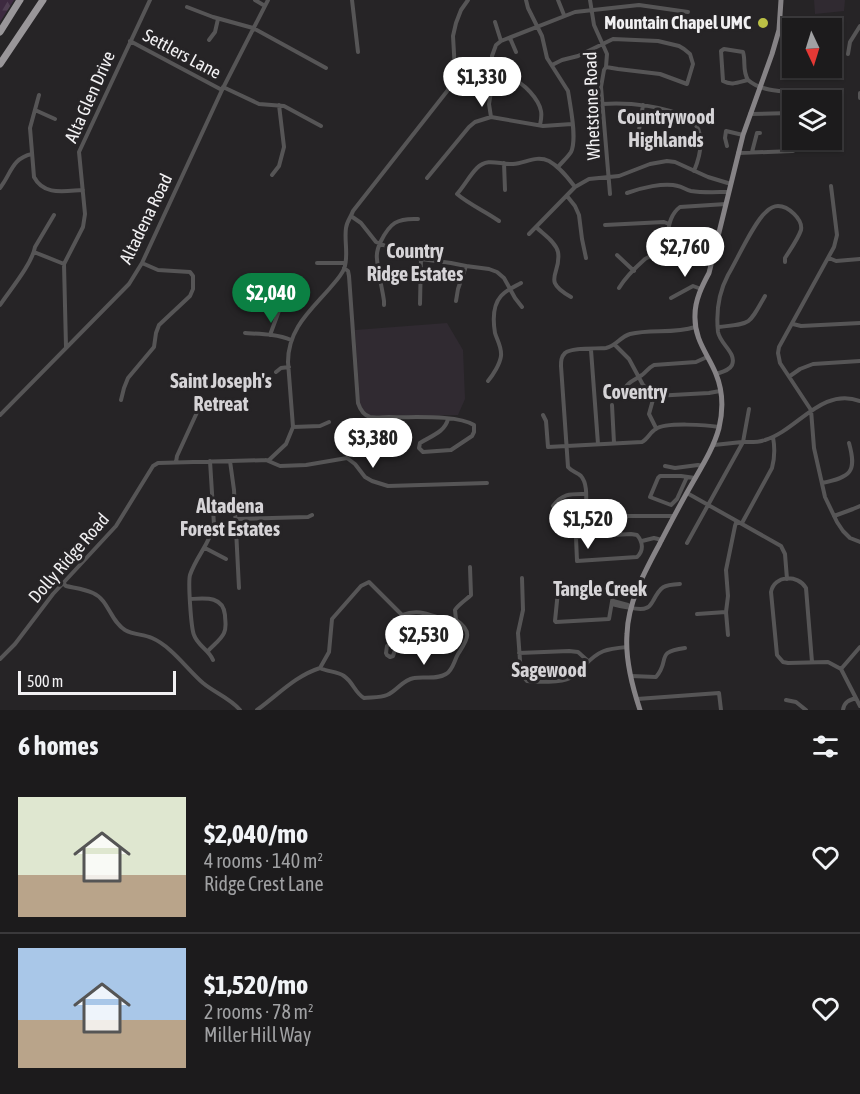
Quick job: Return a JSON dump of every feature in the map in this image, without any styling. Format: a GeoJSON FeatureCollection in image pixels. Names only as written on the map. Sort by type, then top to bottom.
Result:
{"type":"FeatureCollection","features":[{"type":"Feature","properties":{"kind":"highway"},"geometry":{"type":"LineString","coordinates":[[0,32],[20,0]]}},
{"type":"Feature","properties":{"kind":"highway"},"geometry":{"type":"LineString","coordinates":[[0,64],[43,0]]}},
{"type":"Feature","properties":{"kind":"main road"},"geometry":{"type":"LineString","coordinates":[[640,710],[631,676],[627,647],[630,607],[674,516],[714,445],[719,428],[722,407],[720,391],[716,374],[695,327],[696,308],[701,289],[710,273],[749,114],[775,48],[782,11],[781,0]]}},
{"type":"Feature","properties":{"kind":"street","name":"Alta Glen Drive"},"geometry":{"type":"LineString","coordinates":[[66,348],[64,264],[84,222],[79,152],[150,0]]}},
{"type":"Feature","properties":{"kind":"street"},"geometry":{"type":"LineString","coordinates":[[255,0],[265,6]]}},
{"type":"Feature","properties":{"kind":"street","name":"Altadena Road"},"geometry":{"type":"LineString","coordinates":[[0,414],[129,284],[142,263],[222,88],[268,0]]}},
{"type":"Feature","properties":{"kind":"street"},"geometry":{"type":"LineString","coordinates":[[352,0],[358,52]]}},
{"type":"Feature","properties":{"kind":"street"},"geometry":{"type":"LineString","coordinates":[[266,460],[281,449],[293,427],[288,351],[291,340],[301,322],[338,278],[345,266],[346,229],[353,211],[448,90],[455,71],[453,36],[461,10],[468,0]]}},
{"type":"Feature","properties":{"kind":"street"},"geometry":{"type":"LineString","coordinates":[[526,0],[542,36],[547,58],[568,91],[572,149],[558,167]]}},
{"type":"Feature","properties":{"kind":"street"},"geometry":{"type":"LineString","coordinates":[[558,0],[564,15]]}},
{"type":"Feature","properties":{"kind":"street","name":"Whetstone Road"},"geometry":{"type":"LineString","coordinates":[[590,0],[594,25],[607,54],[601,87],[610,194]]}},
{"type":"Feature","properties":{"kind":"street"},"geometry":{"type":"LineString","coordinates":[[491,117],[489,104],[493,80],[493,52],[501,41],[575,12],[639,5],[688,12]]}},
{"type":"Feature","properties":{"kind":"street"},"geometry":{"type":"LineString","coordinates":[[187,7],[218,19],[253,28],[326,68]]}},
{"type":"Feature","properties":{"kind":"street"},"geometry":{"type":"LineString","coordinates":[[208,40],[215,32],[218,19]]}},
{"type":"Feature","properties":{"kind":"street"},"geometry":{"type":"LineString","coordinates":[[495,22],[501,41]]}},
{"type":"Feature","properties":{"kind":"street"},"geometry":{"type":"LineString","coordinates":[[849,54],[850,42],[860,26]]}},
{"type":"Feature","properties":{"kind":"street"},"geometry":{"type":"LineString","coordinates":[[510,38],[516,52]]}},
{"type":"Feature","properties":{"kind":"street"},"geometry":{"type":"LineString","coordinates":[[552,65],[614,39],[658,41],[679,46],[690,54],[693,64],[687,84],[660,74],[606,66]]}},
{"type":"Feature","properties":{"kind":"street","name":"Settlers Lane"},"geometry":{"type":"LineString","coordinates":[[130,41],[222,88],[258,104],[279,105],[290,109],[321,126]]}},
{"type":"Feature","properties":{"kind":"street"},"geometry":{"type":"LineString","coordinates":[[748,80],[734,84],[723,81],[721,51],[724,49],[743,52],[744,68],[748,80],[753,84],[782,91]]}},
{"type":"Feature","properties":{"kind":"street"},"geometry":{"type":"LineString","coordinates":[[493,80],[513,80],[526,87],[541,109],[540,125]]}},
{"type":"Feature","properties":{"kind":"street"},"geometry":{"type":"LineString","coordinates":[[860,93],[860,98]]}},
{"type":"Feature","properties":{"kind":"street"},"geometry":{"type":"LineString","coordinates":[[39,95],[30,128],[34,177],[42,187],[52,191],[83,190]]}},
{"type":"Feature","properties":{"kind":"street"},"geometry":{"type":"LineString","coordinates":[[602,104],[643,105],[687,117],[695,123],[699,130],[701,150],[694,171]]}},
{"type":"Feature","properties":{"kind":"street"},"geometry":{"type":"LineString","coordinates":[[272,175],[279,166],[284,147],[279,105]]}},
{"type":"Feature","properties":{"kind":"street"},"geometry":{"type":"LineString","coordinates":[[639,130],[643,105]]}},
{"type":"Feature","properties":{"kind":"street"},"geometry":{"type":"LineString","coordinates":[[35,110],[55,118]]}},
{"type":"Feature","properties":{"kind":"street"},"geometry":{"type":"LineString","coordinates":[[749,114],[782,112]]}},
{"type":"Feature","properties":{"kind":"street"},"geometry":{"type":"LineString","coordinates":[[427,178],[469,128],[482,119],[491,117],[548,126],[572,124]]}},
{"type":"Feature","properties":{"kind":"street"},"geometry":{"type":"LineString","coordinates":[[727,146],[726,131],[743,135]]}},
{"type":"Feature","properties":{"kind":"street"},"geometry":{"type":"LineString","coordinates":[[752,152],[755,138],[760,133]]}},
{"type":"Feature","properties":{"kind":"street"},"geometry":{"type":"LineString","coordinates":[[738,153],[793,151]]}},
{"type":"Feature","properties":{"kind":"street"},"geometry":{"type":"LineString","coordinates":[[0,188],[19,159],[32,154]]}},
{"type":"Feature","properties":{"kind":"street"},"geometry":{"type":"LineString","coordinates":[[499,221],[467,203],[457,194],[477,168],[485,163],[494,161],[513,164],[529,159],[548,160],[558,167],[576,188]]}},
{"type":"Feature","properties":{"kind":"street"},"geometry":{"type":"LineString","coordinates":[[529,234],[567,196],[589,179],[625,174],[650,164],[667,161],[731,183]]}},
{"type":"Feature","properties":{"kind":"street"},"geometry":{"type":"LineString","coordinates":[[504,163],[505,190]]}},
{"type":"Feature","properties":{"kind":"street"},"geometry":{"type":"LineString","coordinates":[[627,192],[641,187],[668,185],[691,191],[729,192]]}},
{"type":"Feature","properties":{"kind":"street"},"geometry":{"type":"LineString","coordinates":[[831,186],[837,235],[834,247],[779,347],[778,353],[780,363],[811,410],[814,448],[825,497],[837,522],[850,538],[860,543]]}},
{"type":"Feature","properties":{"kind":"street"},"geometry":{"type":"LineString","coordinates":[[567,196],[579,214],[586,258]]}},
{"type":"Feature","properties":{"kind":"street"},"geometry":{"type":"LineString","coordinates":[[619,288],[646,258],[660,253],[664,248],[669,224],[680,207],[726,204]]}},
{"type":"Feature","properties":{"kind":"street"},"geometry":{"type":"LineString","coordinates":[[716,374],[728,370],[732,365],[728,350],[718,332],[718,307],[723,287],[761,218],[768,210],[776,206],[791,211],[801,226],[785,262]]}},
{"type":"Feature","properties":{"kind":"street"},"geometry":{"type":"LineString","coordinates":[[0,305],[21,275],[54,215]]}},
{"type":"Feature","properties":{"kind":"street"},"geometry":{"type":"LineString","coordinates":[[351,216],[361,223],[372,239],[380,244],[421,259],[451,262],[497,272],[504,278],[522,307]]}},
{"type":"Feature","properties":{"kind":"street"},"geometry":{"type":"LineString","coordinates":[[384,305],[376,259],[377,250],[385,232],[391,225],[399,220],[418,219]]}},
{"type":"Feature","properties":{"kind":"street"},"geometry":{"type":"LineString","coordinates":[[605,225],[664,222],[669,224]]}},
{"type":"Feature","properties":{"kind":"street"},"geometry":{"type":"LineString","coordinates":[[536,227],[557,248],[555,281],[559,289],[571,297]]}},
{"type":"Feature","properties":{"kind":"street"},"geometry":{"type":"LineString","coordinates":[[34,252],[64,264]]}},
{"type":"Feature","properties":{"kind":"street"},"geometry":{"type":"LineString","coordinates":[[617,255],[634,271]]}},
{"type":"Feature","properties":{"kind":"street"},"geometry":{"type":"LineString","coordinates":[[829,258],[836,261],[860,259]]}},
{"type":"Feature","properties":{"kind":"street"},"geometry":{"type":"LineString","coordinates":[[420,304],[421,259]]}},
{"type":"Feature","properties":{"kind":"street"},"geometry":{"type":"LineString","coordinates":[[121,400],[128,379],[154,347],[159,325],[190,296],[193,289],[193,276],[190,272],[158,270],[142,263]]}},
{"type":"Feature","properties":{"kind":"street"},"geometry":{"type":"LineString","coordinates":[[317,263],[345,266]]}},
{"type":"Feature","properties":{"kind":"street"},"geometry":{"type":"LineString","coordinates":[[345,266],[349,276],[360,410],[370,417],[448,419],[465,421],[474,425],[472,436],[451,450],[421,451],[418,447],[420,443],[444,429],[448,419]]}},
{"type":"Feature","properties":{"kind":"street"},"geometry":{"type":"LineString","coordinates":[[456,301],[466,266]]}},
{"type":"Feature","properties":{"kind":"street"},"geometry":{"type":"LineString","coordinates":[[270,335],[290,281]]}},
{"type":"Feature","properties":{"kind":"street"},"geometry":{"type":"LineString","coordinates":[[488,381],[501,356],[494,325],[495,311],[500,297],[521,283]]}},
{"type":"Feature","properties":{"kind":"street"},"geometry":{"type":"LineString","coordinates":[[670,298],[693,286],[701,289]]}},
{"type":"Feature","properties":{"kind":"street"},"geometry":{"type":"LineString","coordinates":[[719,327],[746,324],[752,320],[765,296]]}},
{"type":"Feature","properties":{"kind":"street"},"geometry":{"type":"LineString","coordinates":[[793,324],[801,326],[860,323]]}},
{"type":"Feature","properties":{"kind":"street"},"geometry":{"type":"LineString","coordinates":[[586,508],[583,479],[568,467],[561,358],[570,351],[615,345],[622,338],[632,334],[685,330],[695,327]]}},
{"type":"Feature","properties":{"kind":"street"},"geometry":{"type":"LineString","coordinates":[[245,333],[291,340]]}},
{"type":"Feature","properties":{"kind":"street"},"geometry":{"type":"LineString","coordinates":[[615,345],[629,359],[646,390],[654,396],[720,391]]}},
{"type":"Feature","properties":{"kind":"street"},"geometry":{"type":"LineString","coordinates":[[591,350],[598,444]]}},
{"type":"Feature","properties":{"kind":"street"},"geometry":{"type":"LineString","coordinates":[[625,388],[629,382],[654,365],[696,362],[707,357]]}},
{"type":"Feature","properties":{"kind":"street"},"geometry":{"type":"LineString","coordinates":[[790,376],[813,364],[860,361]]}},
{"type":"Feature","properties":{"kind":"street"},"geometry":{"type":"LineString","coordinates":[[276,372],[281,368],[289,367]]}},
{"type":"Feature","properties":{"kind":"street"},"geometry":{"type":"LineString","coordinates":[[654,396],[649,414],[656,428]]}},
{"type":"Feature","properties":{"kind":"street"},"geometry":{"type":"LineString","coordinates":[[714,445],[764,441],[806,416],[811,410],[836,398],[860,401]]}},
{"type":"Feature","properties":{"kind":"street"},"geometry":{"type":"LineString","coordinates":[[176,462],[199,408],[208,402],[221,401]]}},
{"type":"Feature","properties":{"kind":"street"},"geometry":{"type":"LineString","coordinates":[[612,405],[614,443]]}},
{"type":"Feature","properties":{"kind":"street"},"geometry":{"type":"LineString","coordinates":[[687,543],[743,442],[749,409]]}},
{"type":"Feature","properties":{"kind":"street"},"geometry":{"type":"LineString","coordinates":[[543,415],[546,421],[548,447],[644,441],[656,428],[663,426],[702,424],[719,428]]}},
{"type":"Feature","properties":{"kind":"street"},"geometry":{"type":"LineString","coordinates":[[293,427],[320,426],[328,422]]}},
{"type":"Feature","properties":{"kind":"street"},"geometry":{"type":"LineString","coordinates":[[728,635],[726,570],[735,526],[736,523],[742,523],[772,468],[775,450],[773,437]]}},
{"type":"Feature","properties":{"kind":"street"},"geometry":{"type":"LineString","coordinates":[[822,483],[841,478],[849,472],[853,462],[849,443]]}},
{"type":"Feature","properties":{"kind":"street","name":"Dolly Ridge Road"},"geometry":{"type":"LineString","coordinates":[[0,659],[15,645],[53,594],[116,526],[153,466],[158,463],[266,460],[280,466],[306,465],[347,458],[355,464],[364,477],[388,486],[487,483]]}},
{"type":"Feature","properties":{"kind":"street"},"geometry":{"type":"LineString","coordinates":[[210,461],[214,525],[212,534],[189,581],[194,636],[198,644],[208,651],[213,660]]}},
{"type":"Feature","properties":{"kind":"street"},"geometry":{"type":"LineString","coordinates":[[230,461],[240,588]]}},
{"type":"Feature","properties":{"kind":"street"},"geometry":{"type":"LineString","coordinates":[[664,466],[675,468],[702,466]]}},
{"type":"Feature","properties":{"kind":"street"},"geometry":{"type":"LineString","coordinates":[[687,477],[677,499],[671,505],[650,497],[660,476],[672,475],[695,478]]}},
{"type":"Feature","properties":{"kind":"street"},"geometry":{"type":"LineString","coordinates":[[687,493],[781,546],[785,554],[787,579]]}},
{"type":"Feature","properties":{"kind":"street"},"geometry":{"type":"LineString","coordinates":[[553,506],[562,496],[585,494]]}},
{"type":"Feature","properties":{"kind":"street"},"geometry":{"type":"LineString","coordinates":[[834,516],[860,506]]}},
{"type":"Feature","properties":{"kind":"street"},"geometry":{"type":"LineString","coordinates":[[236,519],[312,515]]}},
{"type":"Feature","properties":{"kind":"street"},"geometry":{"type":"LineString","coordinates":[[625,516],[674,516]]}},
{"type":"Feature","properties":{"kind":"street"},"geometry":{"type":"LineString","coordinates":[[631,534],[637,535],[642,541],[642,552],[635,558],[577,561],[576,537],[631,534]]}},
{"type":"Feature","properties":{"kind":"street"},"geometry":{"type":"LineString","coordinates":[[642,541],[654,538],[662,540]]}},
{"type":"Feature","properties":{"kind":"street"},"geometry":{"type":"LineString","coordinates":[[205,548],[226,559]]}},
{"type":"Feature","properties":{"kind":"street"},"geometry":{"type":"LineString","coordinates":[[456,620],[455,610],[471,595],[470,567]]}},
{"type":"Feature","properties":{"kind":"street"},"geometry":{"type":"LineString","coordinates":[[522,578],[523,610],[519,630],[519,653],[521,674],[527,681],[569,679],[599,652],[627,647]]}},
{"type":"Feature","properties":{"kind":"street"},"geometry":{"type":"LineString","coordinates":[[812,662],[804,583],[787,579],[774,583],[771,592],[775,652],[778,658],[788,663],[828,662],[841,669],[860,706]]}},
{"type":"Feature","properties":{"kind":"street"},"geometry":{"type":"LineString","coordinates":[[256,710],[292,682],[320,668],[329,652],[332,619],[362,586],[369,582],[402,615]]}},
{"type":"Feature","properties":{"kind":"street"},"geometry":{"type":"LineString","coordinates":[[63,584],[94,593],[105,603],[113,619],[124,630],[153,638],[182,661],[202,682],[240,710]]}},
{"type":"Feature","properties":{"kind":"street"},"geometry":{"type":"LineString","coordinates":[[613,603],[641,610],[646,609],[661,587],[680,584]]}},
{"type":"Feature","properties":{"kind":"street"},"geometry":{"type":"LineString","coordinates":[[613,588],[613,603],[609,619],[555,621],[559,590],[613,588]]}},
{"type":"Feature","properties":{"kind":"street"},"geometry":{"type":"LineString","coordinates":[[191,599],[213,599],[218,601],[224,609],[226,626],[224,634],[208,651]]}},
{"type":"Feature","properties":{"kind":"street"},"geometry":{"type":"LineString","coordinates":[[320,668],[344,675],[361,697],[387,695],[408,680],[445,675],[452,668],[468,637],[464,627],[456,620],[418,611],[402,615],[391,644]]}},
{"type":"Feature","properties":{"kind":"street"},"geometry":{"type":"LineString","coordinates":[[697,615],[726,612]]}},
{"type":"Feature","properties":{"kind":"street"},"geometry":{"type":"LineString","coordinates":[[841,669],[860,647]]}},
{"type":"Feature","properties":{"kind":"street"},"geometry":{"type":"LineString","coordinates":[[631,676],[656,677],[663,668],[666,653],[672,649],[685,648]]}},
{"type":"Feature","properties":{"kind":"street"},"geometry":{"type":"LineString","coordinates":[[519,653],[578,652],[588,661]]}},
{"type":"Feature","properties":{"kind":"street"},"geometry":{"type":"LineString","coordinates":[[579,672],[583,677]]}},
{"type":"Feature","properties":{"kind":"street"},"geometry":{"type":"LineString","coordinates":[[636,699],[719,693],[721,710]]}},
{"type":"Feature","properties":{"kind":"street"},"geometry":{"type":"LineString","coordinates":[[843,710],[848,701],[856,698]]}},
{"type":"Feature","properties":{"kind":"street"},"geometry":{"type":"LineString","coordinates":[[786,700],[796,702],[806,710]]}},
{"type":"Feature","properties":{"kind":"shaded area"},"geometry":{"type":"Polygon","coordinates":[[[814,0],[845,0],[844,11],[815,14],[814,0]]]}},
{"type":"Feature","properties":{"kind":"shaded area"},"geometry":{"type":"Polygon","coordinates":[[[447,323],[463,350],[465,399],[458,415],[370,415],[364,411],[360,404],[355,330],[447,323]]]}},
{"type":"Feature","properties":{"kind":"green space"},"geometry":{"type":"Polygon","coordinates":[[[0,0],[14,0],[0,22],[0,0]]]}},
{"type":"Feature","properties":{"kind":"place","name":"Mountain Chapel UMC"},"geometry":{"type":"Point","coordinates":[763,23]}},
{"type":"Feature","properties":{"kind":"district","name":"Countrywood Highlands"},"geometry":{"type":"Point","coordinates":[666,128]}},
{"type":"Feature","properties":{"kind":"district","name":"Country Ridge Estates"},"geometry":{"type":"Point","coordinates":[415,262]}},
{"type":"Feature","properties":{"kind":"district","name":"Saint Joseph's Retreat"},"geometry":{"type":"Point","coordinates":[221,392]}},
{"type":"Feature","properties":{"kind":"district","name":"Coventry"},"geometry":{"type":"Point","coordinates":[635,392]}},
{"type":"Feature","properties":{"kind":"district","name":"Altadena Forest Estates"},"geometry":{"type":"Point","coordinates":[230,518]}},
{"type":"Feature","properties":{"kind":"district","name":"Tangle Creek"},"geometry":{"type":"Point","coordinates":[600,589]}},
{"type":"Feature","properties":{"kind":"district","name":"Sagewood"},"geometry":{"type":"Point","coordinates":[549,670]}}]}
